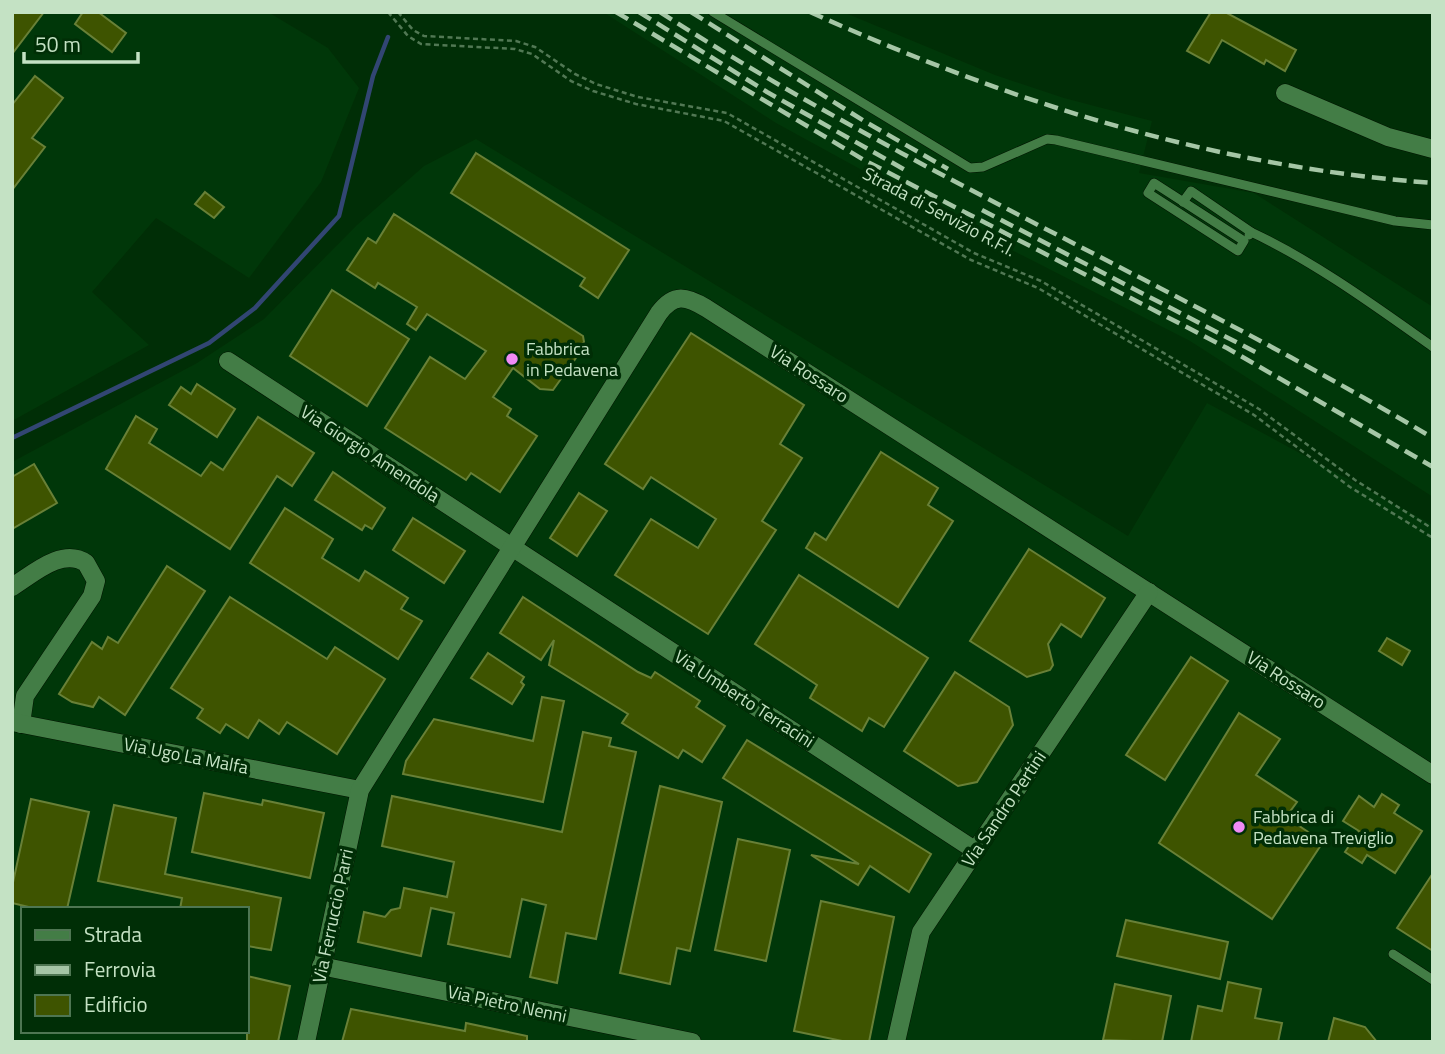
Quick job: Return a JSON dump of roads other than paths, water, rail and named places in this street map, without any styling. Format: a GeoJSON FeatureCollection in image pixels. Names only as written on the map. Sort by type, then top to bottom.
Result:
{"type":"FeatureCollection","features":[{"type":"Feature","properties":{"kind":"street"},"geometry":{"type":"LineString","coordinates":[[1285,93],[1388,137],[1433,149]]}},
{"type":"Feature","properties":{"kind":"street","name":"Via Rossaro"},"geometry":{"type":"LineString","coordinates":[[360,790],[659,313],[670,300],[683,297],[706,308],[1433,775]]}},
{"type":"Feature","properties":{"kind":"street","name":"Via Giorgio Amendola"},"geometry":{"type":"LineString","coordinates":[[228,361],[511,547]]}},
{"type":"Feature","properties":{"kind":"street","name":"Via Umberto Terracini"},"geometry":{"type":"LineString","coordinates":[[511,547],[976,851]]}},
{"type":"Feature","properties":{"kind":"street"},"geometry":{"type":"LineString","coordinates":[[12,587],[57,560],[68,557],[86,563],[96,581],[92,596],[25,696],[17,723]]}},
{"type":"Feature","properties":{"kind":"street","name":"Via Sandro Pertini"},"geometry":{"type":"LineString","coordinates":[[896,1042],[921,932],[1149,592]]}},
{"type":"Feature","properties":{"kind":"street","name":"Via Ugo La Malfa"},"geometry":{"type":"LineString","coordinates":[[17,723],[360,790]]}},
{"type":"Feature","properties":{"kind":"street","name":"Via Ferruccio Parri"},"geometry":{"type":"LineString","coordinates":[[306,1042],[360,790]]}},
{"type":"Feature","properties":{"kind":"street","name":"Via Pietro Nenni"},"geometry":{"type":"LineString","coordinates":[[321,966],[692,1042]]}},
{"type":"Feature","properties":{"kind":"lane"},"geometry":{"type":"LineString","coordinates":[[713,12],[970,168],[983,167],[1047,139],[1056,140],[1395,222],[1433,225]]}},
{"type":"Feature","properties":{"kind":"lane"},"geometry":{"type":"LineString","coordinates":[[1244,242],[1154,183],[1147,192],[1238,251],[1251,232]]}},
{"type":"Feature","properties":{"kind":"lane"},"geometry":{"type":"LineString","coordinates":[[1183,202],[1191,191],[1251,232],[1361,298],[1433,347]]}},
{"type":"Feature","properties":{"kind":"lane"},"geometry":{"type":"LineString","coordinates":[[1394,954],[1433,980]]}},
{"type":"Feature","properties":{"kind":"waterway"},"geometry":{"type":"LineString","coordinates":[[12,438],[209,343],[255,308],[339,216],[373,76],[388,37]]}},
{"type":"Feature","properties":{"kind":"railway"},"geometry":{"type":"LineString","coordinates":[[616,12],[864,160],[1227,348],[1433,467]]}},
{"type":"Feature","properties":{"kind":"railway"},"geometry":{"type":"LineString","coordinates":[[639,12],[767,92],[907,171]]}},
{"type":"Feature","properties":{"kind":"railway"},"geometry":{"type":"LineString","coordinates":[[660,12],[850,125],[1240,330],[1433,438]]}},
{"type":"Feature","properties":{"kind":"railway"},"geometry":{"type":"LineString","coordinates":[[691,12],[864,121],[948,169]]}},
{"type":"Feature","properties":{"kind":"railway"},"geometry":{"type":"LineString","coordinates":[[810,12],[961,74],[1114,125],[1192,146],[1271,162],[1351,175],[1433,183]]}},
{"type":"Feature","properties":{"kind":"railway"},"geometry":{"type":"LineString","coordinates":[[982,210],[1261,355]]}},
{"type":"Feature","properties":{"kind":"place","name":"Fabbrica in Pedavena"},"geometry":{"type":"Point","coordinates":[512,359]}},
{"type":"Feature","properties":{"kind":"place","name":"Fabbrica di Pedavena Treviglio"},"geometry":{"type":"Point","coordinates":[1239,827]}}]}
